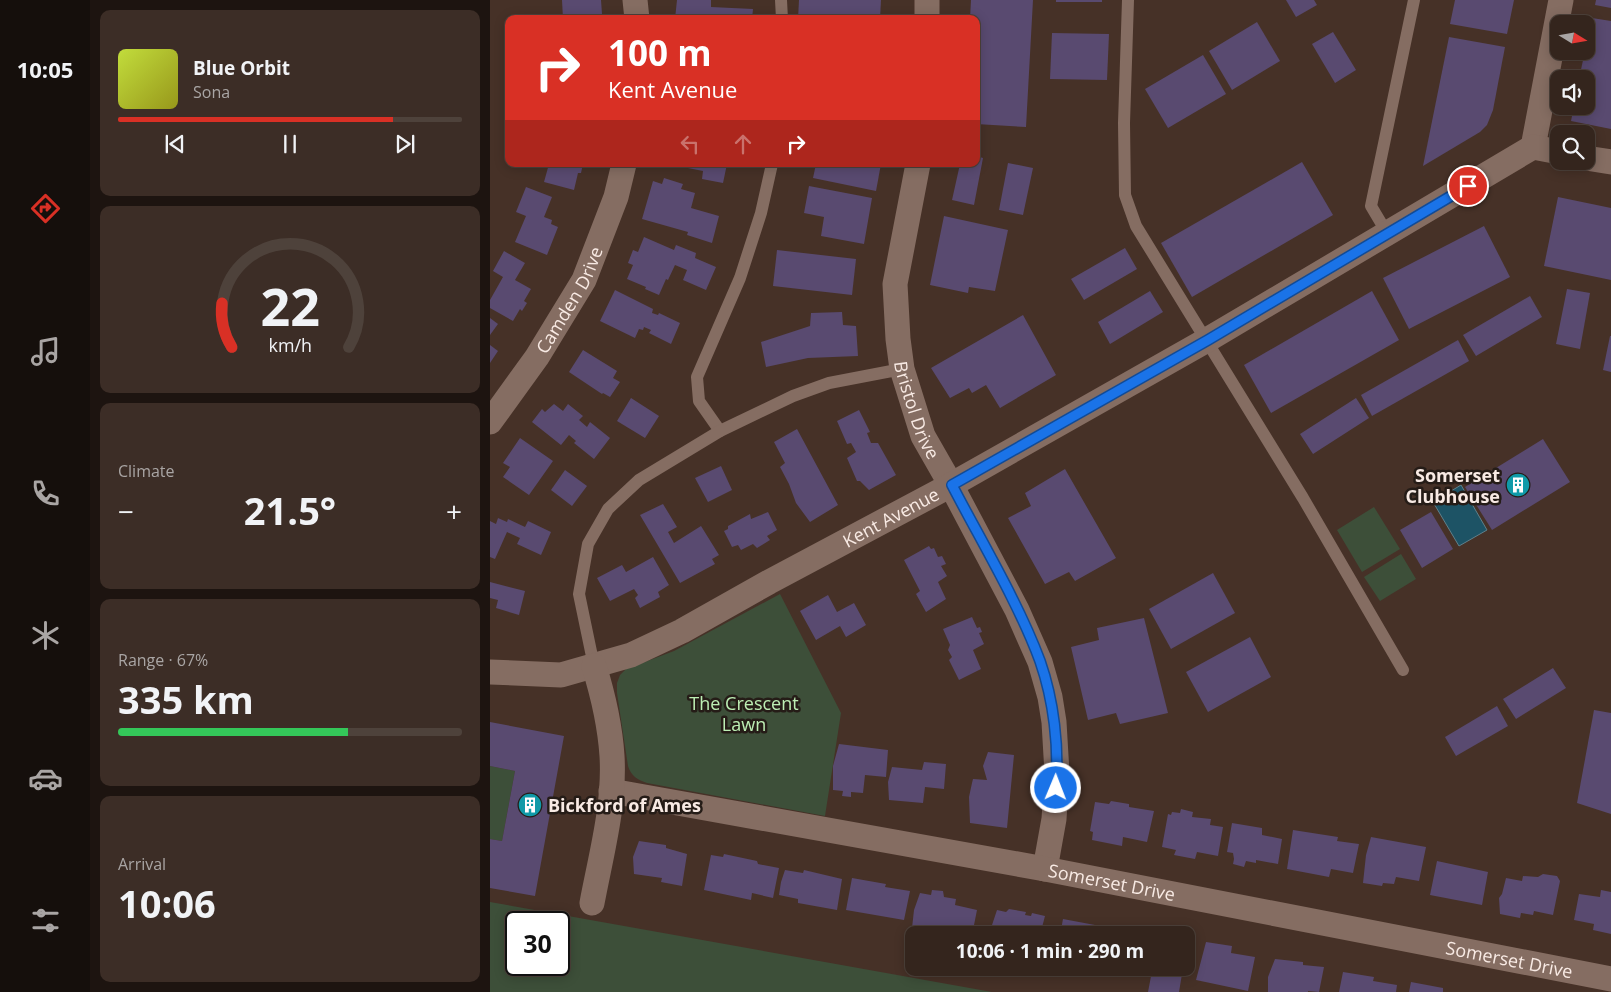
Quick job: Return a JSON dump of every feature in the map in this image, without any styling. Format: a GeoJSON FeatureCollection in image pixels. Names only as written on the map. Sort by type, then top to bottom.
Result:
{"type":"FeatureCollection","features":[{"type":"Feature","properties":{"kind":"street"},"geometry":{"type":"LineString","coordinates":[[635,0],[637,15]]}},
{"type":"Feature","properties":{"kind":"street"},"geometry":{"type":"LineString","coordinates":[[927,0],[927,15]]}},
{"type":"Feature","properties":{"kind":"street"},"geometry":{"type":"LineString","coordinates":[[1550,150],[1533,147],[1561,0]]}},
{"type":"Feature","properties":{"kind":"street","name":"Kent Avenue"},"geometry":{"type":"LineString","coordinates":[[490,672],[561,675],[631,654],[682,631],[768,582],[952,485],[1208,340],[1533,147]]}},
{"type":"Feature","properties":{"kind":"street"},"geometry":{"type":"LineString","coordinates":[[1595,159],[1611,162]]}},
{"type":"Feature","properties":{"kind":"street","name":"Camden Drive"},"geometry":{"type":"LineString","coordinates":[[490,422],[537,356],[584,280],[616,197],[623,167]]}},
{"type":"Feature","properties":{"kind":"street","name":"Bristol Drive"},"geometry":{"type":"LineString","coordinates":[[917,167],[895,284],[902,370],[923,436],[952,485],[1018,610],[1040,662],[1050,697],[1054,722],[1057,773],[1054,819],[1045,869]]}},
{"type":"Feature","properties":{"kind":"street"},"geometry":{"type":"LineString","coordinates":[[592,904],[611,791],[612,754],[606,707],[594,666]]}},
{"type":"Feature","properties":{"kind":"street","name":"Somerset Drive"},"geometry":{"type":"LineString","coordinates":[[611,791],[1045,869],[1611,978]]}},
{"type":"Feature","properties":{"kind":"lane"},"geometry":{"type":"LineString","coordinates":[[781,0],[782,15]]}},
{"type":"Feature","properties":{"kind":"lane"},"geometry":{"type":"LineString","coordinates":[[1128,0],[1124,123],[1125,195],[1136,226],[1208,340],[1403,670]]}},
{"type":"Feature","properties":{"kind":"lane"},"geometry":{"type":"LineString","coordinates":[[1388,233],[1371,206],[1414,0]]}},
{"type":"Feature","properties":{"kind":"lane"},"geometry":{"type":"LineString","coordinates":[[720,431],[699,401],[697,378],[740,278],[761,213],[771,167]]}},
{"type":"Feature","properties":{"kind":"lane"},"geometry":{"type":"LineString","coordinates":[[594,666],[579,594],[588,544],[608,509],[639,480],[720,431],[793,396],[829,383],[902,370]]}},
{"type":"Feature","properties":{"kind":"green space"},"geometry":{"type":"Polygon","coordinates":[[[1374,507],[1400,549],[1362,572],[1337,530],[1374,507]]]}},
{"type":"Feature","properties":{"kind":"green space"},"geometry":{"type":"Polygon","coordinates":[[[1401,554],[1416,579],[1380,601],[1364,577],[1401,554]]]}},
{"type":"Feature","properties":{"kind":"green space","name":"The Crescent Lawn"},"geometry":{"type":"Polygon","coordinates":[[[780,594],[841,713],[825,816],[647,783],[635,777],[628,766],[617,693],[617,683],[620,675],[626,669],[674,651],[780,594]]]}},
{"type":"Feature","properties":{"kind":"green space"},"geometry":{"type":"Polygon","coordinates":[[[490,766],[515,771],[502,841],[490,839],[490,766]]]}},
{"type":"Feature","properties":{"kind":"green space"},"geometry":{"type":"Polygon","coordinates":[[[490,902],[540,911],[505,911],[505,976],[570,976],[570,916],[992,992],[490,992],[490,902]]]}},
{"type":"Feature","properties":{"kind":"water"},"geometry":{"type":"Polygon","coordinates":[[[1461,485],[1487,530],[1459,546],[1433,502],[1461,485]]]}},
{"type":"Feature","properties":{"kind":"building"},"geometry":{"type":"Polygon","coordinates":[[[562,0],[601,0],[602,14],[563,15],[562,0]]]}},
{"type":"Feature","properties":{"kind":"building"},"geometry":{"type":"Polygon","coordinates":[[[677,0],[711,0],[711,7],[753,9],[752,15],[675,15],[677,0]]]}},
{"type":"Feature","properties":{"kind":"building"},"geometry":{"type":"Polygon","coordinates":[[[799,0],[881,0],[880,15],[798,15],[799,0]]]}},
{"type":"Feature","properties":{"kind":"building"},"geometry":{"type":"Polygon","coordinates":[[[971,0],[1033,0],[1026,127],[980,124],[980,15],[970,15],[971,0]]]}},
{"type":"Feature","properties":{"kind":"building"},"geometry":{"type":"Polygon","coordinates":[[[1056,0],[1102,0],[1102,2],[1056,2],[1056,0]]]}},
{"type":"Feature","properties":{"kind":"building"},"geometry":{"type":"Polygon","coordinates":[[[1286,0],[1314,0],[1317,5],[1296,17],[1286,0]]]}},
{"type":"Feature","properties":{"kind":"building"},"geometry":{"type":"Polygon","coordinates":[[[1455,0],[1514,0],[1507,34],[1450,24],[1455,0]]]}},
{"type":"Feature","properties":{"kind":"building"},"geometry":{"type":"Polygon","coordinates":[[[1596,0],[1611,0],[1611,8],[1595,5],[1596,0]]]}},
{"type":"Feature","properties":{"kind":"building"},"geometry":{"type":"Polygon","coordinates":[[[1595,18],[1611,21],[1611,129],[1571,121],[1572,115],[1595,115],[1595,70],[1581,70],[1583,60],[1595,60],[1595,18]]]}},
{"type":"Feature","properties":{"kind":"building"},"geometry":{"type":"Polygon","coordinates":[[[1257,22],[1280,61],[1232,90],[1209,51],[1257,22]]]}},
{"type":"Feature","properties":{"kind":"building"},"geometry":{"type":"Polygon","coordinates":[[[1333,32],[1356,70],[1335,83],[1312,44],[1333,32]]]}},
{"type":"Feature","properties":{"kind":"building"},"geometry":{"type":"Polygon","coordinates":[[[1052,33],[1109,34],[1107,80],[1050,79],[1052,33]]]}},
{"type":"Feature","properties":{"kind":"building"},"geometry":{"type":"Polygon","coordinates":[[[1449,37],[1505,47],[1493,110],[1487,125],[1480,132],[1423,166],[1449,37]]]}},
{"type":"Feature","properties":{"kind":"building"},"geometry":{"type":"Polygon","coordinates":[[[1203,55],[1226,94],[1168,128],[1145,89],[1203,55]]]}},
{"type":"Feature","properties":{"kind":"building"},"geometry":{"type":"Polygon","coordinates":[[[980,157],[983,158],[974,205],[952,200],[959,167],[980,167],[980,157]]]}},
{"type":"Feature","properties":{"kind":"building"},"geometry":{"type":"Polygon","coordinates":[[[1302,162],[1333,215],[1192,297],[1161,243],[1302,162]]]}},
{"type":"Feature","properties":{"kind":"building"},"geometry":{"type":"Polygon","coordinates":[[[1008,163],[1033,168],[1023,215],[999,210],[1008,163]]]}},
{"type":"Feature","properties":{"kind":"building"},"geometry":{"type":"Polygon","coordinates":[[[548,167],[582,167],[581,173],[578,173],[574,190],[544,182],[548,167]]]}},
{"type":"Feature","properties":{"kind":"building"},"geometry":{"type":"Polygon","coordinates":[[[683,167],[726,167],[723,183],[702,179],[703,171],[683,167]]]}},
{"type":"Feature","properties":{"kind":"building"},"geometry":{"type":"Polygon","coordinates":[[[815,167],[880,167],[876,191],[813,178],[815,167]]]}},
{"type":"Feature","properties":{"kind":"building"},"geometry":{"type":"Polygon","coordinates":[[[664,178],[683,184],[681,189],[695,193],[691,208],[719,216],[712,243],[687,235],[688,232],[642,219],[653,181],[662,184],[664,178]]]}},
{"type":"Feature","properties":{"kind":"building"},"geometry":{"type":"Polygon","coordinates":[[[809,186],[872,198],[864,244],[821,236],[824,217],[804,213],[809,186]]]}},
{"type":"Feature","properties":{"kind":"building"},"geometry":{"type":"Polygon","coordinates":[[[526,187],[552,197],[544,217],[552,220],[551,224],[558,227],[547,255],[515,242],[526,216],[516,212],[526,187]]]}},
{"type":"Feature","properties":{"kind":"building"},"geometry":{"type":"Polygon","coordinates":[[[1558,197],[1611,208],[1611,280],[1544,266],[1558,197]]]}},
{"type":"Feature","properties":{"kind":"building"},"geometry":{"type":"Polygon","coordinates":[[[944,216],[1008,230],[995,291],[969,287],[968,293],[930,285],[944,216]]]}},
{"type":"Feature","properties":{"kind":"building"},"geometry":{"type":"Polygon","coordinates":[[[1484,226],[1510,277],[1409,329],[1383,278],[1484,226]]]}},
{"type":"Feature","properties":{"kind":"building"},"geometry":{"type":"Polygon","coordinates":[[[644,237],[674,250],[676,245],[696,253],[695,258],[716,267],[706,290],[683,280],[687,270],[675,265],[659,295],[627,279],[633,265],[628,263],[633,250],[638,252],[644,237]]]}},
{"type":"Feature","properties":{"kind":"building"},"geometry":{"type":"Polygon","coordinates":[[[1125,248],[1137,269],[1084,300],[1071,279],[1125,248]]]}},
{"type":"Feature","properties":{"kind":"building"},"geometry":{"type":"Polygon","coordinates":[[[777,250],[856,259],[852,295],[773,286],[777,250]]]}},
{"type":"Feature","properties":{"kind":"building"},"geometry":{"type":"Polygon","coordinates":[[[504,251],[525,263],[515,280],[531,289],[524,301],[527,303],[522,311],[520,309],[513,321],[490,308],[490,300],[503,277],[493,271],[504,251]]]}},
{"type":"Feature","properties":{"kind":"building"},"geometry":{"type":"Polygon","coordinates":[[[1567,289],[1590,293],[1580,349],[1556,344],[1567,289]]]}},
{"type":"Feature","properties":{"kind":"building"},"geometry":{"type":"Polygon","coordinates":[[[615,290],[653,309],[652,313],[658,315],[659,313],[680,323],[671,344],[649,333],[651,330],[644,327],[643,330],[639,329],[635,338],[600,321],[615,290]]]}},
{"type":"Feature","properties":{"kind":"building"},"geometry":{"type":"Polygon","coordinates":[[[1150,291],[1163,312],[1110,344],[1098,322],[1150,291]]]}},
{"type":"Feature","properties":{"kind":"building"},"geometry":{"type":"Polygon","coordinates":[[[1372,291],[1399,340],[1271,413],[1244,365],[1372,291]]]}},
{"type":"Feature","properties":{"kind":"building"},"geometry":{"type":"Polygon","coordinates":[[[1530,296],[1542,317],[1476,356],[1463,335],[1530,296]]]}},
{"type":"Feature","properties":{"kind":"building"},"geometry":{"type":"Polygon","coordinates":[[[842,312],[843,325],[856,326],[858,356],[808,358],[766,367],[761,342],[810,326],[811,313],[842,312]]]}},
{"type":"Feature","properties":{"kind":"building"},"geometry":{"type":"Polygon","coordinates":[[[1023,315],[1056,375],[1000,408],[986,385],[972,393],[969,388],[950,398],[931,368],[1023,315]]]}},
{"type":"Feature","properties":{"kind":"building"},"geometry":{"type":"Polygon","coordinates":[[[490,318],[498,324],[490,335],[490,318]]]}},
{"type":"Feature","properties":{"kind":"building"},"geometry":{"type":"Polygon","coordinates":[[[1611,336],[1611,372],[1603,370],[1611,336]]]}},
{"type":"Feature","properties":{"kind":"building"},"geometry":{"type":"Polygon","coordinates":[[[1458,340],[1469,361],[1372,416],[1361,395],[1458,340]]]}},
{"type":"Feature","properties":{"kind":"building"},"geometry":{"type":"Polygon","coordinates":[[[490,345],[498,351],[490,363],[490,345]]]}},
{"type":"Feature","properties":{"kind":"building"},"geometry":{"type":"Polygon","coordinates":[[[583,350],[617,371],[613,378],[620,382],[610,397],[602,394],[569,372],[583,350]]]}},
{"type":"Feature","properties":{"kind":"building"},"geometry":{"type":"Polygon","coordinates":[[[631,398],[659,416],[645,438],[617,421],[631,398]]]}},
{"type":"Feature","properties":{"kind":"building"},"geometry":{"type":"Polygon","coordinates":[[[1356,398],[1369,418],[1313,454],[1300,434],[1356,398]]]}},
{"type":"Feature","properties":{"kind":"building"},"geometry":{"type":"Polygon","coordinates":[[[554,404],[563,411],[568,404],[583,416],[579,420],[587,427],[590,422],[610,438],[594,459],[574,443],[576,441],[569,435],[561,445],[532,422],[542,409],[545,412],[554,404]]]}},
{"type":"Feature","properties":{"kind":"building"},"geometry":{"type":"Polygon","coordinates":[[[859,410],[870,432],[867,433],[871,443],[878,443],[896,475],[869,490],[860,481],[857,481],[847,458],[856,452],[851,443],[847,444],[837,421],[859,410]]]}},
{"type":"Feature","properties":{"kind":"building"},"geometry":{"type":"Polygon","coordinates":[[[797,429],[838,505],[810,522],[796,503],[780,467],[785,463],[774,442],[797,429]]]}},
{"type":"Feature","properties":{"kind":"building"},"geometry":{"type":"Polygon","coordinates":[[[520,438],[553,461],[529,495],[503,477],[510,467],[503,463],[520,438]]]}},
{"type":"Feature","properties":{"kind":"building","name":"Somerset Clubhouse"},"geometry":{"type":"Polygon","coordinates":[[[1543,439],[1570,482],[1492,530],[1465,487],[1543,439]]]}},
{"type":"Feature","properties":{"kind":"building"},"geometry":{"type":"Polygon","coordinates":[[[721,466],[732,490],[708,502],[695,478],[721,466]]]}},
{"type":"Feature","properties":{"kind":"building"},"geometry":{"type":"Polygon","coordinates":[[[1065,469],[1116,558],[1075,581],[1069,572],[1045,584],[1008,518],[1031,506],[1025,493],[1065,469]]]}},
{"type":"Feature","properties":{"kind":"building"},"geometry":{"type":"Polygon","coordinates":[[[565,470],[587,486],[572,506],[551,490],[565,470]]]}},
{"type":"Feature","properties":{"kind":"building"},"geometry":{"type":"Polygon","coordinates":[[[663,504],[677,527],[668,532],[674,543],[701,526],[719,555],[712,559],[715,564],[680,583],[640,515],[663,504]]]}},
{"type":"Feature","properties":{"kind":"building"},"geometry":{"type":"Polygon","coordinates":[[[768,512],[777,530],[767,536],[770,540],[757,548],[753,544],[741,550],[738,545],[732,547],[724,531],[728,529],[728,526],[750,514],[751,519],[768,512]]]}},
{"type":"Feature","properties":{"kind":"building"},"geometry":{"type":"Polygon","coordinates":[[[1431,512],[1453,549],[1422,568],[1400,530],[1431,512]]]}},
{"type":"Feature","properties":{"kind":"building"},"geometry":{"type":"Polygon","coordinates":[[[498,518],[507,522],[508,519],[525,527],[528,521],[551,532],[541,555],[517,544],[520,538],[507,532],[495,559],[490,557],[490,521],[496,524],[498,518]]]}},
{"type":"Feature","properties":{"kind":"building"},"geometry":{"type":"Polygon","coordinates":[[[929,546],[931,549],[934,548],[938,557],[942,556],[946,564],[941,566],[947,576],[938,582],[946,599],[926,612],[916,594],[920,591],[904,560],[929,546]]]}},
{"type":"Feature","properties":{"kind":"building"},"geometry":{"type":"Polygon","coordinates":[[[653,557],[669,585],[658,592],[660,597],[640,608],[635,598],[638,595],[634,589],[610,601],[597,578],[622,565],[626,572],[653,557]]]}},
{"type":"Feature","properties":{"kind":"building"},"geometry":{"type":"Polygon","coordinates":[[[1213,573],[1235,613],[1171,649],[1149,609],[1213,573]]]}},
{"type":"Feature","properties":{"kind":"building"},"geometry":{"type":"Polygon","coordinates":[[[490,582],[525,591],[519,615],[496,608],[498,600],[490,598],[490,582]]]}},
{"type":"Feature","properties":{"kind":"building"},"geometry":{"type":"Polygon","coordinates":[[[828,595],[837,612],[854,603],[866,625],[846,637],[840,626],[816,640],[800,611],[828,595]]]}},
{"type":"Feature","properties":{"kind":"building"},"geometry":{"type":"Polygon","coordinates":[[[972,617],[977,628],[980,627],[982,632],[979,633],[984,644],[973,650],[981,669],[959,680],[949,660],[952,657],[948,650],[950,645],[943,629],[972,617]]]}},
{"type":"Feature","properties":{"kind":"building"},"geometry":{"type":"Polygon","coordinates":[[[1144,618],[1168,713],[1120,724],[1116,713],[1088,720],[1071,647],[1099,640],[1097,628],[1144,618]]]}},
{"type":"Feature","properties":{"kind":"building"},"geometry":{"type":"Polygon","coordinates":[[[1250,637],[1271,677],[1208,712],[1186,672],[1250,637]]]}},
{"type":"Feature","properties":{"kind":"building"},"geometry":{"type":"Polygon","coordinates":[[[1553,668],[1566,688],[1516,719],[1503,699],[1553,668]]]}},
{"type":"Feature","properties":{"kind":"building"},"geometry":{"type":"Polygon","coordinates":[[[1497,706],[1508,726],[1456,756],[1445,737],[1497,706]]]}},
{"type":"Feature","properties":{"kind":"building"},"geometry":{"type":"Polygon","coordinates":[[[1594,710],[1611,713],[1611,814],[1577,803],[1594,710]]]}},
{"type":"Feature","properties":{"kind":"building","name":"Bickford of Ames"},"geometry":{"type":"Polygon","coordinates":[[[490,722],[564,736],[535,896],[490,888],[490,839],[502,841],[515,771],[490,766],[490,722]]]}},
{"type":"Feature","properties":{"kind":"building"},"geometry":{"type":"Polygon","coordinates":[[[839,744],[888,750],[886,777],[865,775],[863,793],[851,792],[851,797],[842,796],[843,791],[833,790],[833,766],[839,744]]]}},
{"type":"Feature","properties":{"kind":"building"},"geometry":{"type":"Polygon","coordinates":[[[988,752],[1014,755],[1007,828],[970,823],[969,797],[973,779],[987,780],[983,766],[988,752]]]}},
{"type":"Feature","properties":{"kind":"building"},"geometry":{"type":"Polygon","coordinates":[[[924,762],[946,764],[944,789],[925,787],[923,803],[889,800],[888,782],[892,767],[922,770],[924,762]]]}},
{"type":"Feature","properties":{"kind":"building"},"geometry":{"type":"Polygon","coordinates":[[[1111,801],[1129,804],[1129,807],[1154,811],[1147,842],[1123,837],[1122,846],[1092,840],[1093,832],[1090,831],[1095,802],[1109,804],[1111,801]]]}},
{"type":"Feature","properties":{"kind":"building"},"geometry":{"type":"Polygon","coordinates":[[[1181,809],[1193,812],[1192,817],[1211,819],[1210,825],[1223,827],[1218,856],[1197,852],[1195,859],[1174,855],[1176,850],[1162,847],[1168,814],[1171,815],[1172,812],[1180,813],[1181,809]]]}},
{"type":"Feature","properties":{"kind":"building"},"geometry":{"type":"Polygon","coordinates":[[[1232,823],[1262,828],[1262,835],[1282,839],[1278,864],[1256,860],[1256,863],[1246,861],[1244,867],[1233,864],[1233,853],[1227,852],[1232,823]]]}},
{"type":"Feature","properties":{"kind":"building"},"geometry":{"type":"Polygon","coordinates":[[[1293,830],[1338,837],[1337,841],[1359,844],[1353,873],[1331,869],[1329,877],[1287,869],[1293,830]]]}},
{"type":"Feature","properties":{"kind":"building"},"geometry":{"type":"Polygon","coordinates":[[[1371,837],[1426,847],[1419,881],[1396,877],[1394,884],[1383,883],[1382,886],[1363,883],[1366,855],[1371,837]]]}},
{"type":"Feature","properties":{"kind":"building"},"geometry":{"type":"Polygon","coordinates":[[[639,841],[666,845],[666,848],[687,854],[682,886],[661,882],[662,878],[634,874],[633,857],[639,841]]]}},
{"type":"Feature","properties":{"kind":"building"},"geometry":{"type":"Polygon","coordinates":[[[724,854],[779,868],[773,898],[752,893],[751,900],[704,890],[711,855],[723,857],[724,854]]]}},
{"type":"Feature","properties":{"kind":"building"},"geometry":{"type":"Polygon","coordinates":[[[1437,861],[1488,872],[1482,905],[1430,895],[1437,861]]]}},
{"type":"Feature","properties":{"kind":"building"},"geometry":{"type":"Polygon","coordinates":[[[785,870],[803,873],[804,870],[842,879],[837,910],[798,903],[798,899],[779,895],[785,870]]]}},
{"type":"Feature","properties":{"kind":"building"},"geometry":{"type":"Polygon","coordinates":[[[1543,874],[1557,876],[1560,881],[1553,915],[1534,911],[1533,915],[1521,913],[1520,918],[1500,914],[1499,898],[1502,894],[1506,878],[1522,881],[1523,876],[1538,877],[1543,874]]]}},
{"type":"Feature","properties":{"kind":"building"},"geometry":{"type":"Polygon","coordinates":[[[852,878],[886,884],[885,887],[910,891],[904,920],[846,910],[852,878]]]}},
{"type":"Feature","properties":{"kind":"building"},"geometry":{"type":"Polygon","coordinates":[[[932,890],[943,891],[944,897],[956,899],[955,905],[977,910],[974,926],[912,926],[914,910],[920,893],[931,895],[932,890]]]}},
{"type":"Feature","properties":{"kind":"building"},"geometry":{"type":"Polygon","coordinates":[[[1601,890],[1611,892],[1611,934],[1593,930],[1594,924],[1574,920],[1579,894],[1600,897],[1601,890]]]}},
{"type":"Feature","properties":{"kind":"building"},"geometry":{"type":"Polygon","coordinates":[[[1009,909],[1026,912],[1025,915],[1031,916],[1032,913],[1045,916],[1042,926],[992,926],[997,910],[1006,912],[1009,909]]]}},
{"type":"Feature","properties":{"kind":"building"},"geometry":{"type":"Polygon","coordinates":[[[1063,919],[1095,925],[1095,926],[1062,926],[1063,919]]]}},
{"type":"Feature","properties":{"kind":"building"},"geometry":{"type":"Polygon","coordinates":[[[1206,942],[1232,946],[1231,953],[1255,957],[1248,991],[1196,980],[1206,942]]]}},
{"type":"Feature","properties":{"kind":"building"},"geometry":{"type":"Polygon","coordinates":[[[1275,959],[1303,962],[1303,965],[1324,967],[1319,992],[1268,992],[1268,977],[1275,959]]]}},
{"type":"Feature","properties":{"kind":"building"},"geometry":{"type":"Polygon","coordinates":[[[1343,972],[1374,977],[1373,981],[1397,985],[1396,992],[1339,992],[1343,972]]]}},
{"type":"Feature","properties":{"kind":"building"},"geometry":{"type":"Polygon","coordinates":[[[1151,976],[1182,976],[1179,992],[1148,992],[1151,976]]]}},
{"type":"Feature","properties":{"kind":"building"},"geometry":{"type":"Polygon","coordinates":[[[1411,982],[1443,988],[1443,992],[1409,992],[1411,982]]]}},
{"type":"Feature","properties":{"kind":"place","name":"Somerset Clubhouse"},"geometry":{"type":"Point","coordinates":[1518,485]}},
{"type":"Feature","properties":{"kind":"place","name":"Bickford of Ames"},"geometry":{"type":"Point","coordinates":[530,805]}},
{"type":"Feature","properties":{"kind":"route"},"geometry":{"type":"LineString","coordinates":[[1056,788],[1054,722],[1050,697],[1040,662],[1018,610],[952,485],[1208,340],[1468,186]]}}]}
